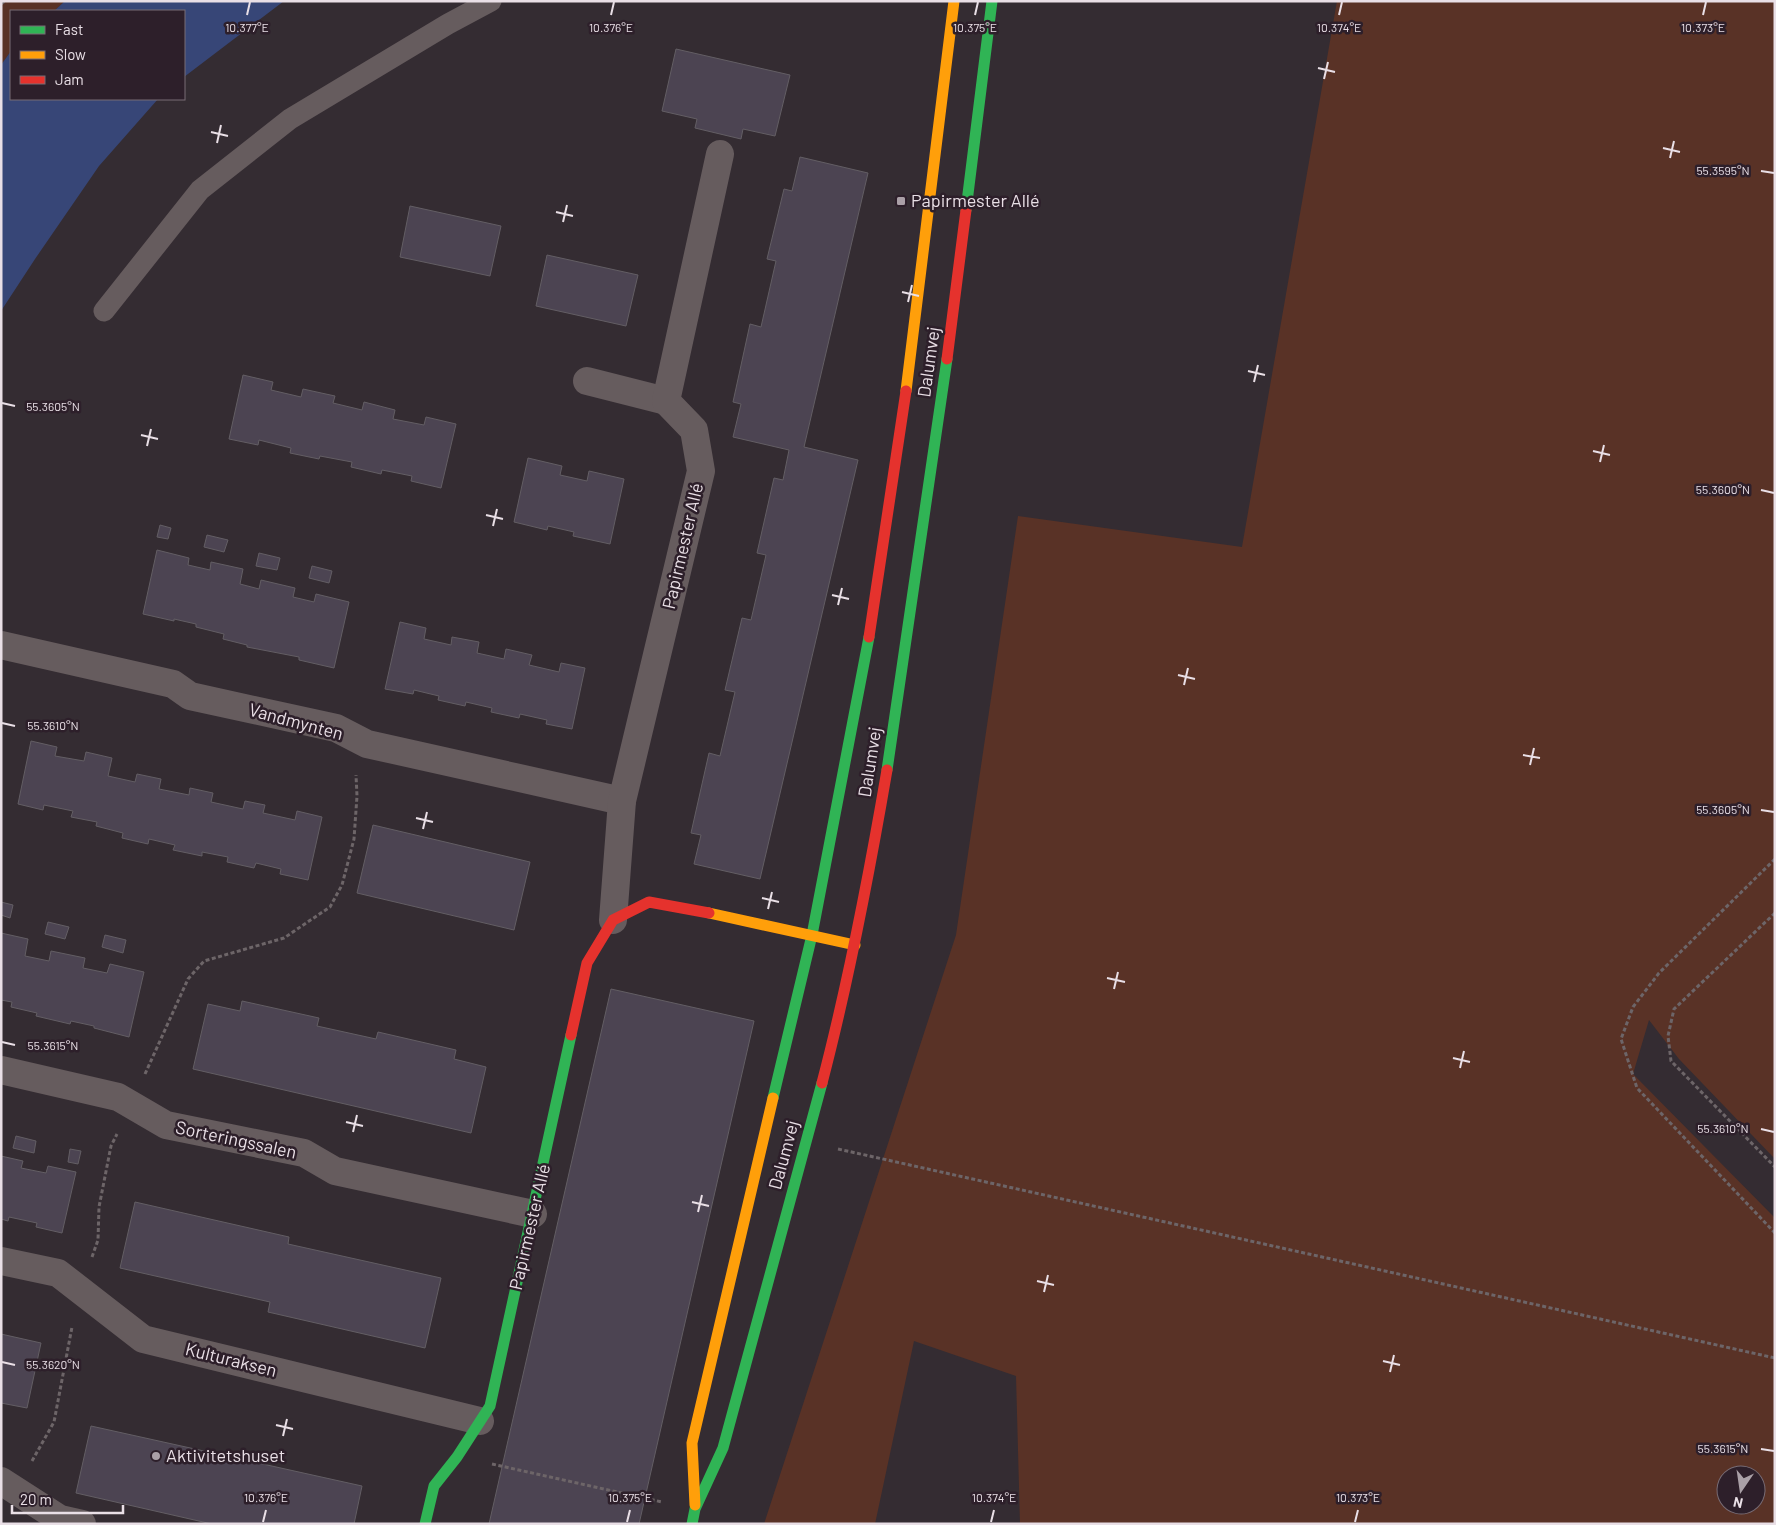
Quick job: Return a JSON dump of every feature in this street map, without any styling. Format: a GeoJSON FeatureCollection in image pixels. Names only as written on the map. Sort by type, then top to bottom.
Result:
{"type":"FeatureCollection","features":[{"type":"Feature","properties":{"kind":"street","name":"Dalumvej"},"geometry":{"type":"LineString","coordinates":[[695,1509],[692,1443],[812,935],[868,646],[909,369],[954,1]]}},
{"type":"Feature","properties":{"kind":"street","name":"Dalumvej"},"geometry":{"type":"LineString","coordinates":[[692,1524],[695,1509],[723,1448],[836,1029],[855,945],[887,771],[945,372],[992,1]]}},
{"type":"Feature","properties":{"kind":"street"},"geometry":{"type":"LineString","coordinates":[[587,380],[666,401],[720,154]]}},
{"type":"Feature","properties":{"kind":"street","name":"Papirmester Allé"},"geometry":{"type":"LineString","coordinates":[[425,1524],[434,1486],[457,1457],[490,1406],[587,963],[613,920],[622,801],[701,471],[694,430],[666,401]]}},
{"type":"Feature","properties":{"kind":"street","name":"Vandmynten"},"geometry":{"type":"LineString","coordinates":[[1,645],[173,684],[190,696],[336,728],[367,744],[622,801]]}},
{"type":"Feature","properties":{"kind":"street"},"geometry":{"type":"LineString","coordinates":[[613,920],[649,902],[721,915],[855,945]]}},
{"type":"Feature","properties":{"kind":"street","name":"Sorteringssalen"},"geometry":{"type":"LineString","coordinates":[[1,1070],[118,1097],[166,1125],[304,1154],[335,1171],[533,1214]]}},
{"type":"Feature","properties":{"kind":"street","name":"Kulturaksen"},"geometry":{"type":"LineString","coordinates":[[1,1261],[58,1273],[143,1339],[480,1421]]}},
{"type":"Feature","properties":{"kind":"street"},"geometry":{"type":"LineString","coordinates":[[1,1480],[60,1519],[82,1524]]}},
{"type":"Feature","properties":{"kind":"lane"},"geometry":{"type":"LineString","coordinates":[[104,311],[200,190],[290,119],[448,24],[491,1]]}},
{"type":"Feature","properties":{"kind":"path"},"geometry":{"type":"LineString","coordinates":[[1,4],[4,1]]}},
{"type":"Feature","properties":{"kind":"path"},"geometry":{"type":"LineString","coordinates":[[1775,859],[1659,972],[1634,1008],[1621,1039],[1637,1088],[1775,1233]]}},
{"type":"Feature","properties":{"kind":"path"},"geometry":{"type":"LineString","coordinates":[[1775,913],[1674,1009],[1668,1036],[1671,1061],[1775,1167]]}},
{"type":"Feature","properties":{"kind":"path"},"geometry":{"type":"LineString","coordinates":[[806,1142],[1775,1358]]}},
{"type":"Feature","properties":{"kind":"path"},"geometry":{"type":"LineString","coordinates":[[457,1457],[695,1509]]}},
{"type":"Feature","properties":{"kind":"shaded area"},"geometry":{"type":"Polygon","coordinates":[[[1,1],[65,1],[55,10],[10,10],[10,52],[1,65],[1,1]]]}},
{"type":"Feature","properties":{"kind":"shaded area"},"geometry":{"type":"Polygon","coordinates":[[[1337,1],[1775,1],[1775,1159],[1679,1059],[1649,1020],[1633,1074],[1775,1218],[1775,1524],[1020,1524],[1016,1376],[914,1341],[875,1524],[764,1524],[956,935],[1018,516],[1242,547],[1337,1]]]}},
{"type":"Feature","properties":{"kind":"water"},"geometry":{"type":"Polygon","coordinates":[[[65,1],[284,1],[185,76],[185,10],[55,10],[65,1]]]}},
{"type":"Feature","properties":{"kind":"water"},"geometry":{"type":"Polygon","coordinates":[[[10,52],[10,100],[157,100],[99,166],[1,311],[1,65],[10,52]]]}},
{"type":"Feature","properties":{"kind":"building"},"geometry":{"type":"Polygon","coordinates":[[[676,49],[790,75],[775,136],[743,129],[741,139],[695,128],[697,119],[662,111],[676,49]]]}},
{"type":"Feature","properties":{"kind":"building"},"geometry":{"type":"Polygon","coordinates":[[[800,157],[868,173],[804,447],[858,460],[760,879],[694,864],[701,835],[691,833],[709,753],[720,756],[735,692],[725,690],[742,618],[751,620],[766,555],[757,553],[774,478],[783,480],[789,450],[733,437],[741,404],[733,402],[750,324],[761,327],[776,261],[767,259],[784,189],[792,191],[800,157]]]}},
{"type":"Feature","properties":{"kind":"building"},"geometry":{"type":"Polygon","coordinates":[[[410,206],[501,226],[490,276],[400,257],[410,206]]]}},
{"type":"Feature","properties":{"kind":"building"},"geometry":{"type":"Polygon","coordinates":[[[547,255],[638,275],[626,326],[536,306],[547,255]]]}},
{"type":"Feature","properties":{"kind":"building"},"geometry":{"type":"Polygon","coordinates":[[[243,375],[273,382],[271,390],[301,397],[303,389],[335,396],[333,403],[362,410],[364,402],[395,410],[393,419],[424,425],[426,417],[456,424],[441,488],[411,481],[412,476],[382,470],[381,474],[351,467],[352,462],[320,456],[319,459],[290,453],[291,448],[259,440],[258,445],[229,439],[243,375]]]}},
{"type":"Feature","properties":{"kind":"building"},"geometry":{"type":"Polygon","coordinates":[[[528,458],[562,466],[560,475],[587,481],[589,471],[624,479],[610,544],[573,536],[574,532],[548,526],[547,530],[514,522],[528,458]]]}},
{"type":"Feature","properties":{"kind":"building"},"geometry":{"type":"Polygon","coordinates":[[[160,525],[171,528],[168,539],[157,537],[160,525]]]}},
{"type":"Feature","properties":{"kind":"building"},"geometry":{"type":"Polygon","coordinates":[[[207,535],[228,540],[224,552],[204,547],[207,535]]]}},
{"type":"Feature","properties":{"kind":"building"},"geometry":{"type":"Polygon","coordinates":[[[157,550],[189,558],[188,565],[210,570],[211,562],[243,569],[240,584],[259,589],[261,580],[295,588],[293,597],[314,602],[316,594],[349,602],[334,668],[299,660],[299,657],[247,647],[247,645],[223,639],[224,634],[196,627],[196,624],[143,614],[157,550]]]}},
{"type":"Feature","properties":{"kind":"building"},"geometry":{"type":"Polygon","coordinates":[[[259,553],[280,558],[277,570],[256,566],[259,553]]]}},
{"type":"Feature","properties":{"kind":"building"},"geometry":{"type":"Polygon","coordinates":[[[312,566],[332,571],[329,583],[309,578],[312,566]]]}},
{"type":"Feature","properties":{"kind":"building"},"geometry":{"type":"Polygon","coordinates":[[[400,622],[426,628],[424,639],[451,645],[452,637],[479,642],[477,653],[504,659],[506,649],[532,655],[529,665],[559,672],[561,663],[585,668],[572,729],[546,724],[547,720],[520,714],[519,718],[491,712],[492,708],[466,702],[465,706],[438,700],[439,696],[414,690],[413,694],[385,689],[400,622]]]}},
{"type":"Feature","properties":{"kind":"building"},"geometry":{"type":"Polygon","coordinates":[[[31,741],[57,747],[55,756],[84,761],[86,752],[112,758],[108,776],[135,782],[137,774],[161,779],[159,789],[189,795],[190,788],[213,793],[211,802],[243,809],[245,801],[265,805],[263,813],[295,820],[297,811],[322,817],[308,880],[280,874],[281,869],[256,863],[254,868],[227,862],[228,857],[202,852],[202,856],[173,850],[175,845],[149,839],[148,844],[122,838],[123,833],[96,826],[97,822],[71,817],[73,811],[44,805],[43,810],[18,804],[31,741]]]}},
{"type":"Feature","properties":{"kind":"building"},"geometry":{"type":"Polygon","coordinates":[[[373,825],[530,862],[514,930],[357,893],[373,825]]]}},
{"type":"Feature","properties":{"kind":"building"},"geometry":{"type":"Polygon","coordinates":[[[1,902],[13,905],[10,918],[1,915],[1,902]]]}},
{"type":"Feature","properties":{"kind":"building"},"geometry":{"type":"Polygon","coordinates":[[[48,922],[69,927],[65,939],[45,934],[48,922]]]}},
{"type":"Feature","properties":{"kind":"building"},"geometry":{"type":"Polygon","coordinates":[[[1,933],[28,939],[25,956],[49,961],[51,951],[85,958],[83,968],[107,973],[110,964],[144,972],[129,1037],[94,1028],[94,1026],[71,1021],[70,1024],[36,1016],[37,1013],[11,1007],[12,1002],[1,1000],[1,933]]]}},
{"type":"Feature","properties":{"kind":"building"},"geometry":{"type":"Polygon","coordinates":[[[105,935],[126,940],[123,953],[102,947],[105,935]]]}},
{"type":"Feature","properties":{"kind":"building"},"geometry":{"type":"Polygon","coordinates":[[[611,989],[754,1021],[639,1524],[489,1524],[611,989]]]}},
{"type":"Feature","properties":{"kind":"building"},"geometry":{"type":"Polygon","coordinates":[[[242,1001],[319,1018],[317,1026],[376,1039],[378,1032],[456,1050],[454,1059],[486,1067],[471,1133],[193,1069],[208,1004],[240,1011],[242,1001]]]}},
{"type":"Feature","properties":{"kind":"building"},"geometry":{"type":"Polygon","coordinates":[[[16,1136],[36,1141],[34,1153],[13,1148],[16,1136]]]}},
{"type":"Feature","properties":{"kind":"building"},"geometry":{"type":"Polygon","coordinates":[[[70,1149],[81,1151],[78,1164],[68,1162],[70,1149]]]}},
{"type":"Feature","properties":{"kind":"building"},"geometry":{"type":"Polygon","coordinates":[[[1,1156],[23,1161],[21,1168],[46,1173],[48,1166],[76,1172],[62,1233],[36,1227],[37,1223],[9,1217],[8,1221],[1,1219],[1,1156]]]}},
{"type":"Feature","properties":{"kind":"building"},"geometry":{"type":"Polygon","coordinates":[[[135,1202],[289,1237],[288,1244],[441,1278],[425,1348],[268,1312],[270,1302],[120,1268],[135,1202]]]}},
{"type":"Feature","properties":{"kind":"building"},"geometry":{"type":"Polygon","coordinates":[[[1,1334],[41,1343],[27,1408],[1,1403],[1,1334]]]}},
{"type":"Feature","properties":{"kind":"building","name":"Aktivitetshuset"},"geometry":{"type":"Polygon","coordinates":[[[91,1426],[362,1486],[354,1524],[212,1524],[76,1493],[91,1426]]]}},
{"type":"Feature","properties":{"kind":"traffic: fast"},"geometry":{"type":"LineString","coordinates":[[966,210],[992,1]]}},
{"type":"Feature","properties":{"kind":"traffic: fast"},"geometry":{"type":"LineString","coordinates":[[887,770],[947,359]]}},
{"type":"Feature","properties":{"kind":"traffic: fast"},"geometry":{"type":"LineString","coordinates":[[773,1098],[812,935],[869,637]]}},
{"type":"Feature","properties":{"kind":"traffic: fast"},"geometry":{"type":"LineString","coordinates":[[425,1524],[434,1486],[457,1457],[490,1406],[571,1035]]}},
{"type":"Feature","properties":{"kind":"traffic: fast"},"geometry":{"type":"LineString","coordinates":[[692,1524],[695,1509],[723,1448],[822,1083]]}},
{"type":"Feature","properties":{"kind":"traffic: slow"},"geometry":{"type":"LineString","coordinates":[[906,391],[954,1]]}},
{"type":"Feature","properties":{"kind":"traffic: slow"},"geometry":{"type":"LineString","coordinates":[[709,913],[855,945]]}},
{"type":"Feature","properties":{"kind":"traffic: slow"},"geometry":{"type":"LineString","coordinates":[[695,1505],[692,1443],[773,1098]]}},
{"type":"Feature","properties":{"kind":"traffic: jam"},"geometry":{"type":"LineString","coordinates":[[947,359],[966,210]]}},
{"type":"Feature","properties":{"kind":"traffic: jam"},"geometry":{"type":"LineString","coordinates":[[869,637],[906,391]]}},
{"type":"Feature","properties":{"kind":"traffic: jam"},"geometry":{"type":"LineString","coordinates":[[822,1083],[858,927],[887,770]]}},
{"type":"Feature","properties":{"kind":"traffic: jam"},"geometry":{"type":"LineString","coordinates":[[571,1035],[587,963],[613,920],[649,902],[709,913]]}},
{"type":"Feature","properties":{"kind":"place","name":"Papirmester Allé"},"geometry":{"type":"Point","coordinates":[901,201]}},
{"type":"Feature","properties":{"kind":"place","name":"Aktivitetshuset"},"geometry":{"type":"Point","coordinates":[156,1456]}}]}
